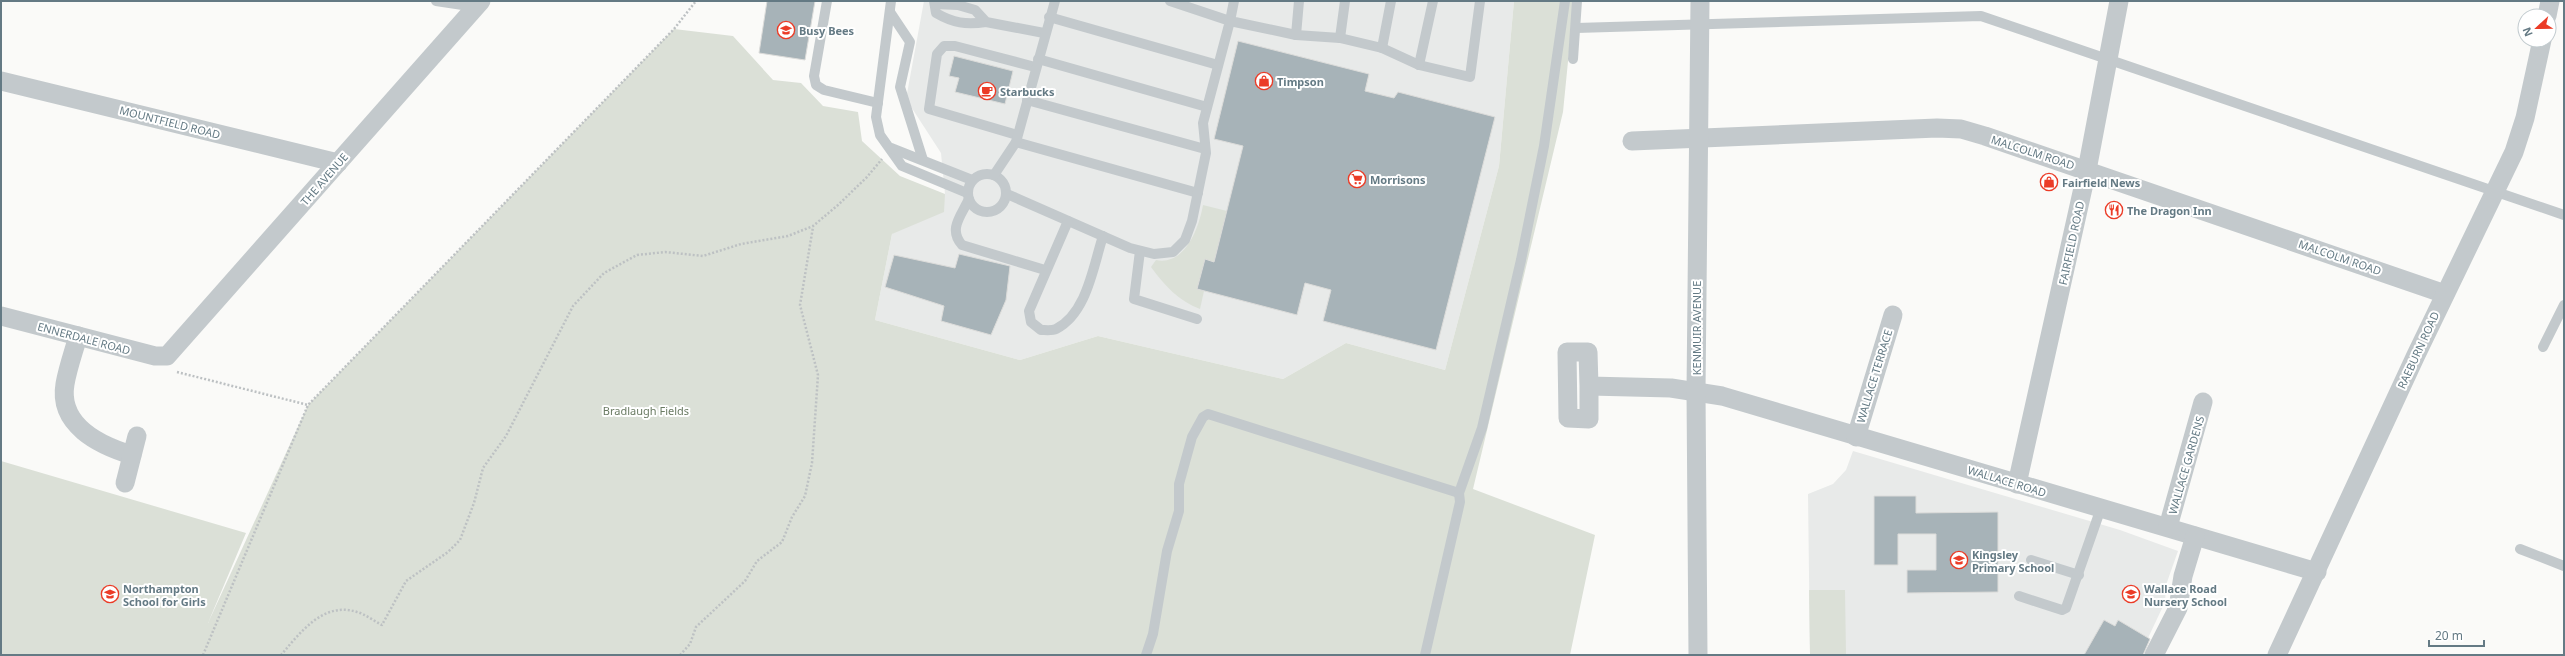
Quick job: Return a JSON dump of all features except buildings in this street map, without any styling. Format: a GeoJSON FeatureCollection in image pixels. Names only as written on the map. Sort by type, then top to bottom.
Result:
{"type":"FeatureCollection","features":[{"type":"Feature","properties":{"kind":"street","name":"KENMUIR AVENUE"},"geometry":{"type":"LineString","coordinates":[[1698,655],[1696,391],[1697,139],[1700,1]]}},
{"type":"Feature","properties":{"kind":"street","name":"FAIRFIELD ROAD"},"geometry":{"type":"LineString","coordinates":[[2017,484],[2087,170],[2119,1]]}},
{"type":"Feature","properties":{"kind":"street","name":"THE AVENUE"},"geometry":{"type":"LineString","coordinates":[[167,356],[478,4]]}},
{"type":"Feature","properties":{"kind":"street","name":"RAEBURN ROAD"},"geometry":{"type":"LineString","coordinates":[[2277,655],[2317,572],[2445,294],[2496,192],[2517,145],[2526,118],[2540,48]]}},
{"type":"Feature","properties":{"kind":"street","name":"MOUNTFIELD ROAD"},"geometry":{"type":"LineString","coordinates":[[1,81],[338,163]]}},
{"type":"Feature","properties":{"kind":"street","name":"MALCOLM ROAD"},"geometry":{"type":"LineString","coordinates":[[1632,141],[1961,129],[2087,170],[2445,294]]}},
{"type":"Feature","properties":{"kind":"street","name":"WALLACE TERRACE"},"geometry":{"type":"LineString","coordinates":[[1856,437],[1893,315]]}},
{"type":"Feature","properties":{"kind":"street","name":"ENNERDALE ROAD"},"geometry":{"type":"LineString","coordinates":[[1,316],[154,356],[167,356]]}},
{"type":"Feature","properties":{"kind":"street"},"geometry":{"type":"LineString","coordinates":[[78,336],[65,384],[65,398],[69,411],[86,435],[99,443],[132,455]]}},
{"type":"Feature","properties":{"kind":"street","name":"WALLACE ROAD"},"geometry":{"type":"LineString","coordinates":[[1589,386],[1671,388],[1722,396],[1856,437],[2168,527],[2317,572]]}},
{"type":"Feature","properties":{"kind":"street","name":"WALLACE GARDENS"},"geometry":{"type":"LineString","coordinates":[[2168,527],[2203,402]]}},
{"type":"Feature","properties":{"kind":"street"},"geometry":{"type":"LineString","coordinates":[[125,483],[137,436]]}},
{"type":"Feature","properties":{"kind":"street"},"geometry":{"type":"LineString","coordinates":[[2154,655],[2178,608],[2183,576],[2195,536]]}},
{"type":"Feature","properties":{"kind":"lane"},"geometry":{"type":"LineString","coordinates":[[436,1],[478,4]]}},
{"type":"Feature","properties":{"kind":"lane"},"geometry":{"type":"LineString","coordinates":[[827,1],[814,76],[816,85],[824,90],[878,103]]}},
{"type":"Feature","properties":{"kind":"lane"},"geometry":{"type":"LineString","coordinates":[[891,1],[876,117],[880,136],[891,148],[902,166],[968,196],[974,207],[988,212],[1000,207],[1006,194],[1005,185],[994,175],[984,174],[972,180],[891,148]]}},
{"type":"Feature","properties":{"kind":"lane"},"geometry":{"type":"LineString","coordinates":[[994,175],[1017,138],[1044,33],[1055,1]]}},
{"type":"Feature","properties":{"kind":"lane"},"geometry":{"type":"LineString","coordinates":[[1170,1],[1230,20],[1296,35],[1340,38],[1382,48],[1419,65],[1470,77],[1480,1]]}},
{"type":"Feature","properties":{"kind":"lane"},"geometry":{"type":"LineString","coordinates":[[1006,194],[1140,251],[1154,254],[1173,252],[1185,240],[1192,221],[1205,149],[1203,122],[1234,1]]}},
{"type":"Feature","properties":{"kind":"lane"},"geometry":{"type":"LineString","coordinates":[[1296,35],[1299,1]]}},
{"type":"Feature","properties":{"kind":"lane"},"geometry":{"type":"LineString","coordinates":[[1340,38],[1345,1]]}},
{"type":"Feature","properties":{"kind":"lane"},"geometry":{"type":"LineString","coordinates":[[1382,48],[1391,1]]}},
{"type":"Feature","properties":{"kind":"lane"},"geometry":{"type":"LineString","coordinates":[[1419,65],[1433,1]]}},
{"type":"Feature","properties":{"kind":"lane"},"geometry":{"type":"LineString","coordinates":[[1425,655],[1460,502],[1459,494],[1482,428],[1521,260],[1544,146],[1565,1]]}},
{"type":"Feature","properties":{"kind":"lane"},"geometry":{"type":"LineString","coordinates":[[1574,59],[1577,1]]}},
{"type":"Feature","properties":{"kind":"lane"},"geometry":{"type":"LineString","coordinates":[[986,22],[975,10],[958,5],[935,2],[936,13],[952,22],[970,25],[986,22],[1044,33]]}},
{"type":"Feature","properties":{"kind":"lane"},"geometry":{"type":"LineString","coordinates":[[890,12],[910,42],[900,87],[923,160]]}},
{"type":"Feature","properties":{"kind":"lane"},"geometry":{"type":"LineString","coordinates":[[1576,28],[1981,16],[2564,214]]}},
{"type":"Feature","properties":{"kind":"lane"},"geometry":{"type":"LineString","coordinates":[[1049,17],[1218,65]]}},
{"type":"Feature","properties":{"kind":"lane"},"geometry":{"type":"LineString","coordinates":[[1198,193],[1017,138],[928,109],[937,54],[944,46],[955,46],[1036,63],[1207,107]]}},
{"type":"Feature","properties":{"kind":"lane"},"geometry":{"type":"LineString","coordinates":[[1027,100],[1205,149]]}},
{"type":"Feature","properties":{"kind":"lane"},"geometry":{"type":"LineString","coordinates":[[972,180],[968,196],[954,230],[956,238],[962,245],[1045,270]]}},
{"type":"Feature","properties":{"kind":"lane"},"geometry":{"type":"LineString","coordinates":[[1068,221],[1045,270],[1029,311],[1031,322],[1041,330],[1055,330],[1069,318],[1082,303],[1103,236]]}},
{"type":"Feature","properties":{"kind":"lane"},"geometry":{"type":"LineString","coordinates":[[1140,251],[1134,299],[1197,319]]}},
{"type":"Feature","properties":{"kind":"lane"},"geometry":{"type":"LineString","coordinates":[[2543,347],[2564,306]]}},
{"type":"Feature","properties":{"kind":"lane"},"geometry":{"type":"LineString","coordinates":[[1146,655],[1153,634],[1167,551],[1179,511],[1180,484],[1192,437],[1203,417],[1208,414],[1215,414],[1459,494]]}},
{"type":"Feature","properties":{"kind":"lane"},"geometry":{"type":"LineString","coordinates":[[2019,596],[2064,610],[2079,575],[2101,508]]}},
{"type":"Feature","properties":{"kind":"lane"},"geometry":{"type":"LineString","coordinates":[[2520,549],[2564,566]]}},
{"type":"Feature","properties":{"kind":"lane"},"geometry":{"type":"LineString","coordinates":[[2032,560],[2079,575]]}},
{"type":"Feature","properties":{"kind":"path"},"geometry":{"type":"LineString","coordinates":[[203,655],[308,405],[674,29],[696,1]]}},
{"type":"Feature","properties":{"kind":"path"},"geometry":{"type":"LineString","coordinates":[[281,655],[306,626],[330,611],[357,611],[382,626],[406,581],[448,552],[460,540],[474,503],[483,468],[506,436],[573,306],[604,273],[637,255],[665,252],[703,256],[741,244],[788,236],[813,226],[867,177],[891,148]]}},
{"type":"Feature","properties":{"kind":"path"},"geometry":{"type":"LineString","coordinates":[[680,655],[690,644],[696,627],[745,581],[757,561],[782,542],[792,517],[804,496],[812,463],[818,375],[800,305],[813,226]]}},
{"type":"Feature","properties":{"kind":"path"},"geometry":{"type":"LineString","coordinates":[[167,356],[177,373],[308,405]]}},
{"type":"Feature","properties":{"kind":"shaded area"},"geometry":{"type":"Polygon","coordinates":[[[924,1],[1514,1],[1499,166],[1445,370],[1346,343],[1283,379],[1098,336],[1020,360],[875,320],[892,234],[945,194],[941,153],[906,99],[924,1]]]}},
{"type":"Feature","properties":{"kind":"shaded area","name":"Kingsley Primary School"},"geometry":{"type":"Polygon","coordinates":[[[1853,451],[2120,530],[2178,551],[2166,585],[2165,602],[2140,655],[1810,655],[1808,494],[1833,484],[1846,470],[1853,451]]]}},
{"type":"Feature","properties":{"kind":"green space","name":"Bradlaugh Fields"},"geometry":{"type":"Polygon","coordinates":[[[1514,1],[1574,1],[1563,112],[1473,489],[1595,535],[1570,655],[1,655],[1,461],[246,533],[208,623],[308,405],[674,29],[733,36],[773,80],[801,83],[823,106],[858,112],[862,141],[900,176],[945,194],[944,212],[892,234],[875,320],[1020,360],[1098,336],[1283,379],[1346,343],[1445,370],[1499,166],[1514,1]]]}},
{"type":"Feature","properties":{"kind":"green space"},"geometry":{"type":"Polygon","coordinates":[[[1203,205],[1227,211],[1214,262],[1205,260],[1197,289],[1204,291],[1200,309],[1185,302],[1173,292],[1151,267],[1156,260],[1166,260],[1175,257],[1183,251],[1194,234],[1203,205]]]}},
{"type":"Feature","properties":{"kind":"green space"},"geometry":{"type":"Polygon","coordinates":[[[1809,590],[1845,590],[1846,655],[1810,655],[1809,590]]]}},
{"type":"Feature","properties":{"kind":"place","name":"Busy Bees"},"geometry":{"type":"Point","coordinates":[786,30]}},
{"type":"Feature","properties":{"kind":"place","name":"Timpson"},"geometry":{"type":"Point","coordinates":[1264,81]}},
{"type":"Feature","properties":{"kind":"place","name":"Starbucks"},"geometry":{"type":"Point","coordinates":[987,91]}},
{"type":"Feature","properties":{"kind":"place","name":"Morrisons"},"geometry":{"type":"Point","coordinates":[1357,179]}},
{"type":"Feature","properties":{"kind":"place","name":"Fairfield News"},"geometry":{"type":"Point","coordinates":[2049,182]}},
{"type":"Feature","properties":{"kind":"place","name":"The Dragon Inn"},"geometry":{"type":"Point","coordinates":[2114,210]}},
{"type":"Feature","properties":{"kind":"place","name":"Kingsley Primary School"},"geometry":{"type":"Point","coordinates":[1959,560]}},
{"type":"Feature","properties":{"kind":"place","name":"Northampton School for Girls"},"geometry":{"type":"Point","coordinates":[110,594]}},
{"type":"Feature","properties":{"kind":"place","name":"Wallace Road Nursery School"},"geometry":{"type":"Point","coordinates":[2131,594]}}]}
